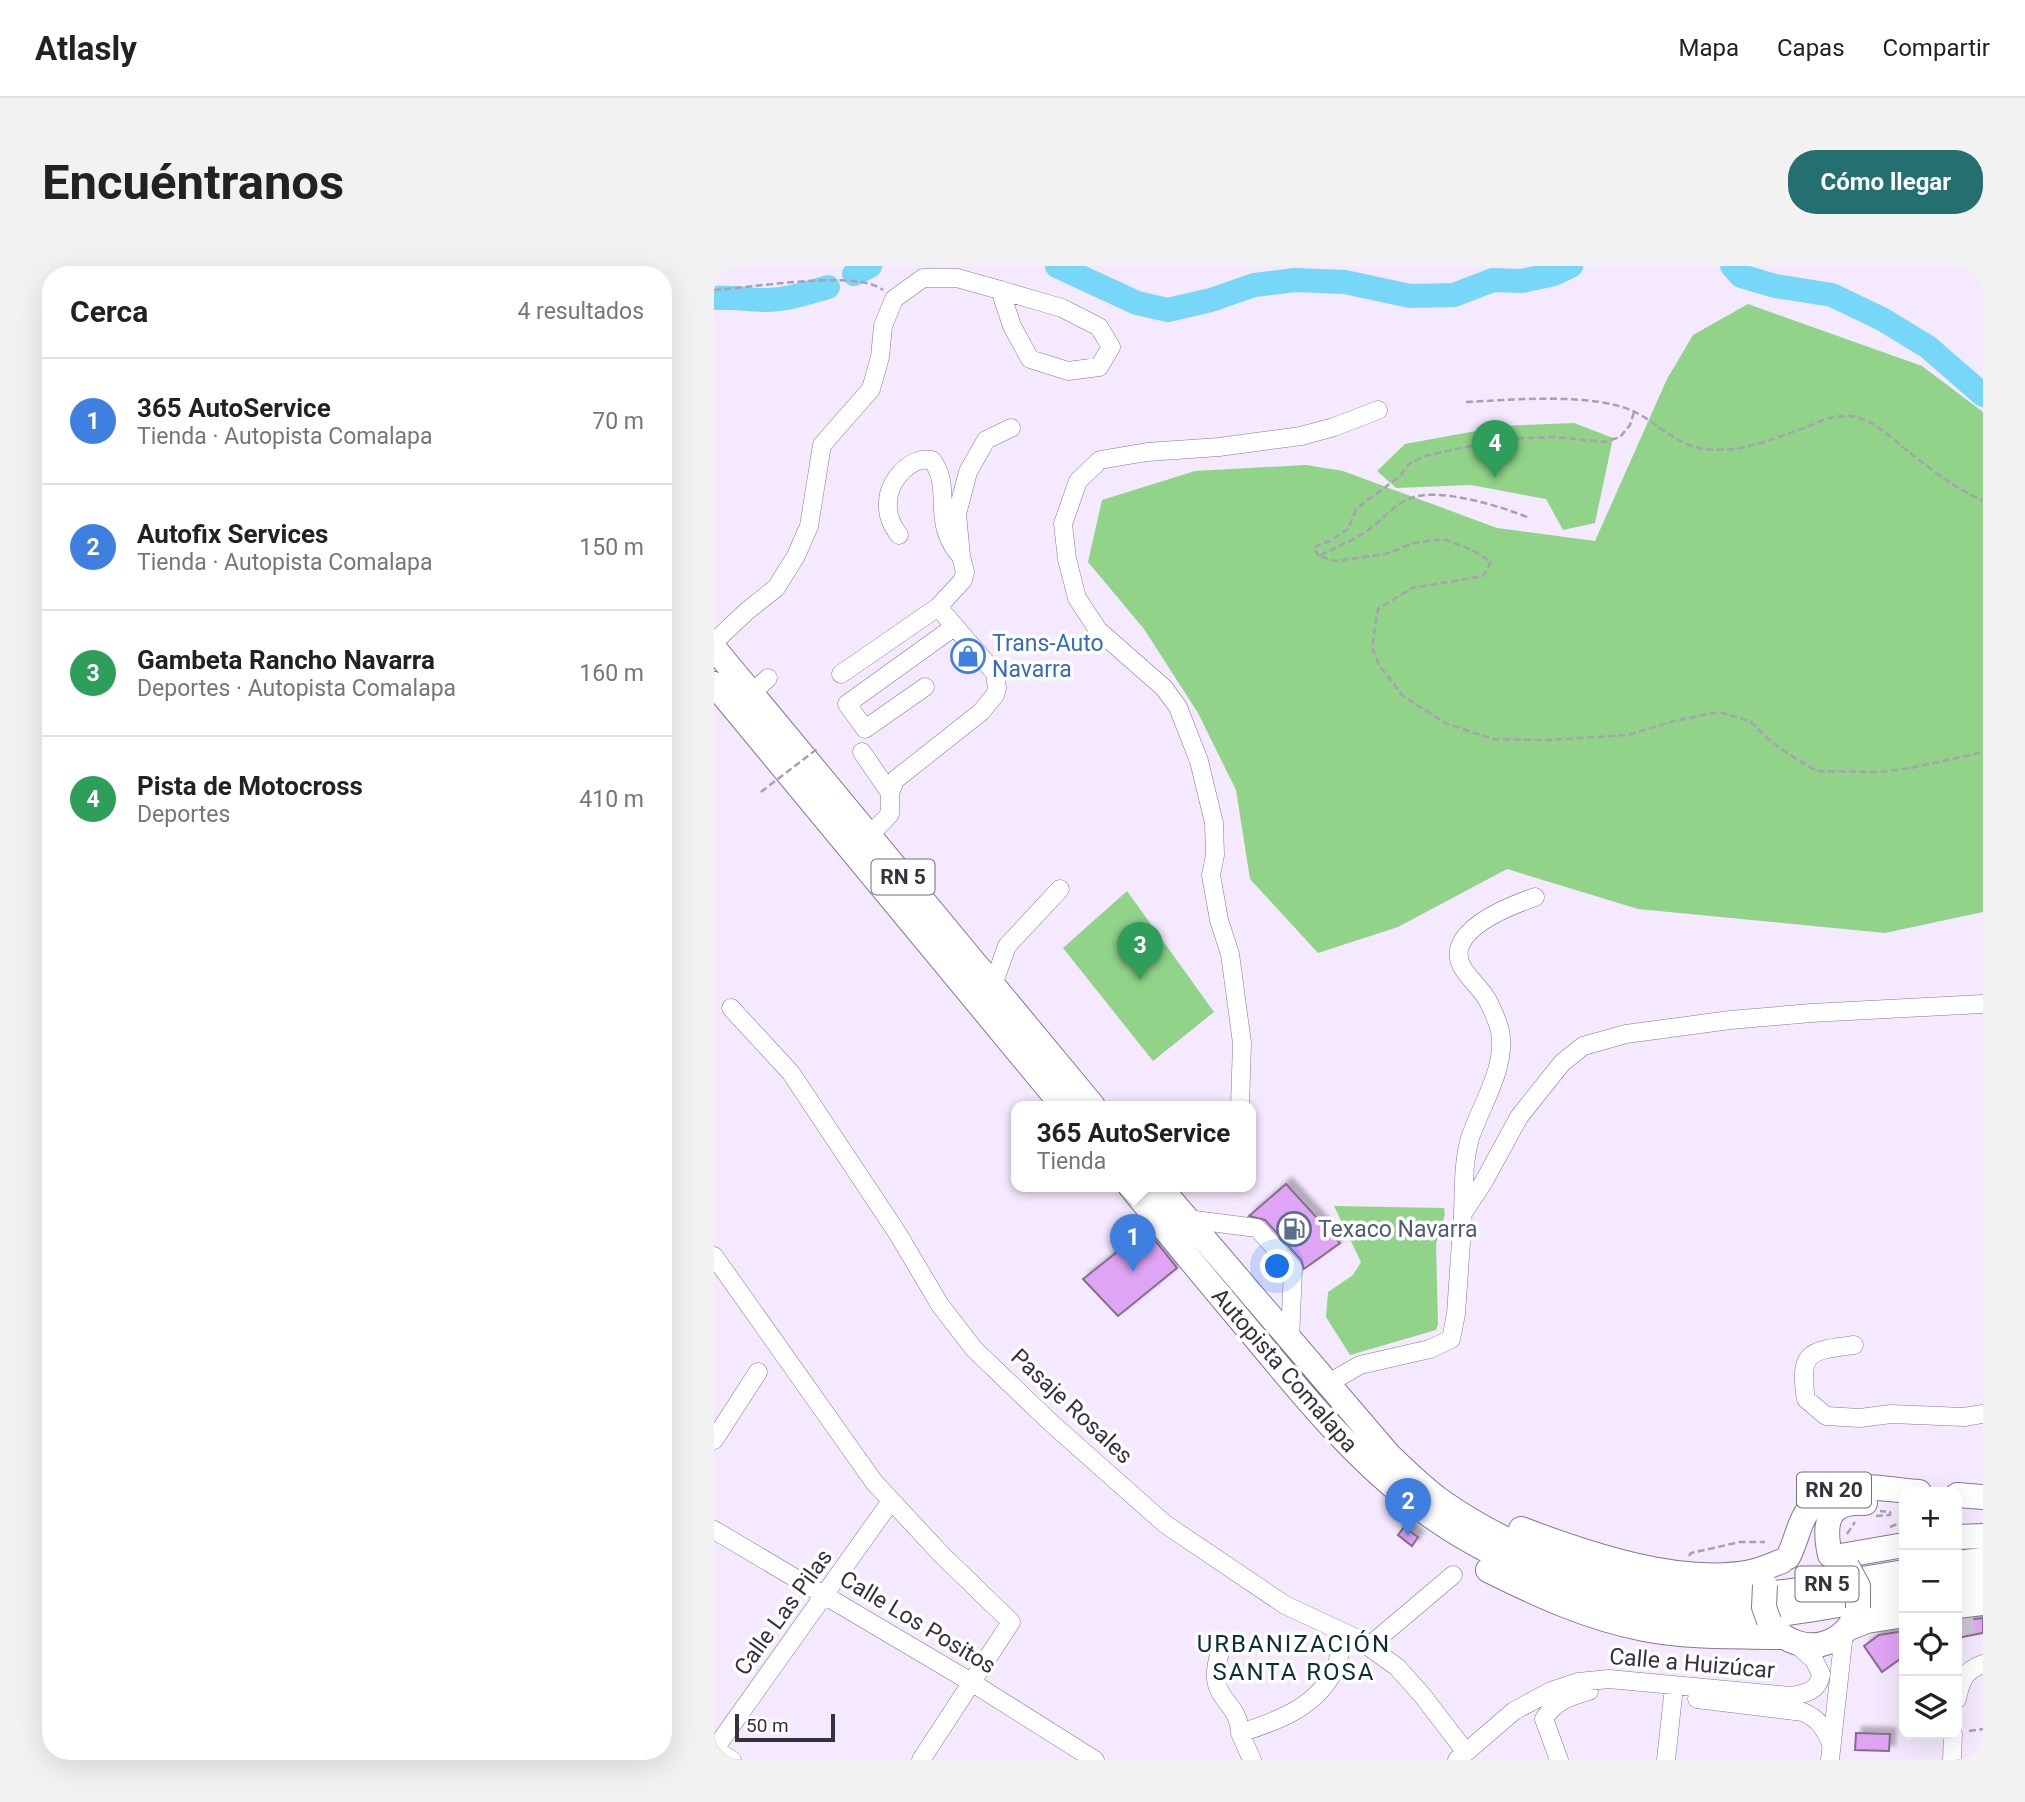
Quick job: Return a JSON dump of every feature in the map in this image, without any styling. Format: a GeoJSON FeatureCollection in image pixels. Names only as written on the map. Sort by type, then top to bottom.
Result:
{"type":"FeatureCollection","features":[{"type":"Feature","properties":{"kind":"highway","name":"RN 5"},"geometry":{"type":"LineString","coordinates":[[714,648],[759,686],[869,836],[1089,1101]]}},
{"type":"Feature","properties":{"kind":"highway","name":"RN 5"},"geometry":{"type":"LineString","coordinates":[[714,684],[1059,1101]]}},
{"type":"Feature","properties":{"kind":"highway","name":"Autopista Comalapa"},"geometry":{"type":"LineString","coordinates":[[1134,1192],[1317,1413],[1352,1450],[1395,1488],[1458,1534],[1517,1566],[1553,1581],[1627,1605],[1678,1616],[1754,1616],[1899,1594]]}},
{"type":"Feature","properties":{"kind":"highway","name":"Autopista Comalapa"},"geometry":{"type":"LineString","coordinates":[[1167,1192],[1187,1219],[1389,1455],[1443,1502],[1509,1539],[1570,1566],[1635,1585],[1707,1595],[1750,1595],[1787,1591],[1899,1573]]}},
{"type":"Feature","properties":{"kind":"highway"},"geometry":{"type":"LineString","coordinates":[[1327,1384],[1435,1480],[1463,1501],[1493,1517],[1589,1553],[1707,1575],[1754,1572],[1808,1551],[1837,1559],[1899,1546]]}},
{"type":"Feature","properties":{"kind":"highway"},"geometry":{"type":"LineString","coordinates":[[1317,1413],[1363,1475],[1406,1517],[1479,1565],[1535,1594],[1596,1616],[1652,1630],[1703,1635],[1783,1634],[1818,1646],[1832,1641],[1851,1623],[1899,1616]]}},
{"type":"Feature","properties":{"kind":"highway","name":"RN 20"},"geometry":{"type":"LineString","coordinates":[[1783,1634],[1764,1607],[1765,1585],[1772,1572],[1785,1559],[1808,1510],[1822,1497],[1837,1489],[1854,1487],[1899,1490]]}},
{"type":"Feature","properties":{"kind":"highway"},"geometry":{"type":"LineString","coordinates":[[1962,1495],[1983,1497]]}},
{"type":"Feature","properties":{"kind":"highway","name":"RN 20"},"geometry":{"type":"LineString","coordinates":[[1851,1623],[1858,1586],[1837,1559],[1826,1532],[1832,1513],[1836,1508],[1853,1502],[1899,1505]]}},
{"type":"Feature","properties":{"kind":"highway"},"geometry":{"type":"LineString","coordinates":[[1962,1508],[1983,1510]]}},
{"type":"Feature","properties":{"kind":"highway"},"geometry":{"type":"LineString","coordinates":[[1962,1537],[1983,1535]]}},
{"type":"Feature","properties":{"kind":"highway"},"geometry":{"type":"LineString","coordinates":[[1962,1562],[1983,1560]]}},
{"type":"Feature","properties":{"kind":"highway"},"geometry":{"type":"LineString","coordinates":[[1962,1584],[1983,1581]]}},
{"type":"Feature","properties":{"kind":"highway"},"geometry":{"type":"LineString","coordinates":[[1962,1605],[1983,1603]]}},
{"type":"Feature","properties":{"kind":"street"},"geometry":{"type":"LineString","coordinates":[[714,642],[776,588],[796,556],[809,526],[822,445],[871,389],[880,357],[883,326],[894,299],[923,278],[957,278],[1000,290],[1062,308],[1099,327],[1111,347],[1099,367],[1068,371],[1030,359],[1012,326],[1000,290]]}},
{"type":"Feature","properties":{"kind":"street"},"geometry":{"type":"LineString","coordinates":[[1240,1101],[1242,1043],[1230,954],[1219,920],[1211,875],[1215,855],[1214,823],[1199,761],[1178,707],[1164,688],[1098,630],[1077,598],[1067,559],[1063,524],[1077,481],[1100,460],[1301,436],[1378,410]]}},
{"type":"Feature","properties":{"kind":"street"},"geometry":{"type":"LineString","coordinates":[[841,674],[938,607],[963,580],[965,572],[957,514],[968,472],[986,440],[1011,428]]}},
{"type":"Feature","properties":{"kind":"street"},"geometry":{"type":"LineString","coordinates":[[899,535],[887,506],[892,486],[908,466],[917,460],[932,460],[940,476],[946,534],[961,556]]}},
{"type":"Feature","properties":{"kind":"street"},"geometry":{"type":"LineString","coordinates":[[869,836],[890,814],[890,793],[895,780],[981,712],[995,695],[995,673],[938,607]]}},
{"type":"Feature","properties":{"kind":"street"},"geometry":{"type":"LineString","coordinates":[[925,687],[864,729],[847,704],[954,627]]}},
{"type":"Feature","properties":{"kind":"street"},"geometry":{"type":"LineString","coordinates":[[862,752],[890,793]]}},
{"type":"Feature","properties":{"kind":"street"},"geometry":{"type":"LineString","coordinates":[[993,985],[1007,946],[1060,889]]}},
{"type":"Feature","properties":{"kind":"street"},"geometry":{"type":"LineString","coordinates":[[1327,1384],[1360,1365],[1430,1349],[1451,1339],[1456,1314],[1464,1170],[1470,1140],[1496,1072],[1500,1031],[1487,999],[1461,966],[1458,953],[1473,927],[1517,903],[1535,897]]}},
{"type":"Feature","properties":{"kind":"street"},"geometry":{"type":"LineString","coordinates":[[1463,1213],[1519,1118],[1562,1063],[1583,1046],[1626,1034],[1730,1020],[1983,1004]]}},
{"type":"Feature","properties":{"kind":"street","name":"Pasaje Rosales"},"geometry":{"type":"LineString","coordinates":[[731,1008],[791,1073],[898,1234],[940,1305],[974,1349],[1050,1422],[1165,1524],[1285,1605],[1369,1646],[1397,1667],[1422,1695],[1461,1756]]}},
{"type":"Feature","properties":{"kind":"street"},"geometry":{"type":"LineString","coordinates":[[1464,1170],[1486,1177]]}},
{"type":"Feature","properties":{"kind":"street"},"geometry":{"type":"LineString","coordinates":[[1187,1219],[1257,1228],[1293,1268],[1290,1340]]}},
{"type":"Feature","properties":{"kind":"street"},"geometry":{"type":"LineString","coordinates":[[714,1256],[865,1471],[941,1554],[1010,1619],[1010,1626],[921,1760]]}},
{"type":"Feature","properties":{"kind":"street"},"geometry":{"type":"LineString","coordinates":[[1854,1345],[1822,1349],[1812,1355],[1804,1366],[1806,1399],[1826,1416],[1860,1418],[1891,1414],[1964,1417],[1983,1414]]}},
{"type":"Feature","properties":{"kind":"street"},"geometry":{"type":"LineString","coordinates":[[714,1440],[758,1372]]}},
{"type":"Feature","properties":{"kind":"street","name":"Calle Las Pilas"},"geometry":{"type":"LineString","coordinates":[[714,1750],[891,1501]]}},
{"type":"Feature","properties":{"kind":"street","name":"Calle Los Positos"},"geometry":{"type":"LineString","coordinates":[[714,1530],[971,1682],[1095,1760]]}},
{"type":"Feature","properties":{"kind":"street"},"geometry":{"type":"LineString","coordinates":[[1369,1646],[1452,1575]]}},
{"type":"Feature","properties":{"kind":"street"},"geometry":{"type":"LineString","coordinates":[[1830,1751],[1851,1623]]}},
{"type":"Feature","properties":{"kind":"street"},"geometry":{"type":"LineString","coordinates":[[1240,1733],[1275,1722],[1304,1705],[1323,1689],[1336,1666],[1345,1633]]}},
{"type":"Feature","properties":{"kind":"street","name":"Calle a Huizúcar"},"geometry":{"type":"LineString","coordinates":[[1461,1756],[1514,1711],[1565,1686],[1609,1679],[1798,1695],[1814,1689],[1821,1674],[1814,1660],[1783,1634]]}},
{"type":"Feature","properties":{"kind":"street"},"geometry":{"type":"LineString","coordinates":[[1220,1653],[1215,1667],[1215,1682],[1223,1700],[1240,1720],[1240,1733],[1252,1760]]}},
{"type":"Feature","properties":{"kind":"street"},"geometry":{"type":"LineString","coordinates":[[1962,1678],[1983,1664]]}},
{"type":"Feature","properties":{"kind":"street"},"geometry":{"type":"LineString","coordinates":[[1559,1760],[1547,1715],[1553,1699],[1565,1686]]}},
{"type":"Feature","properties":{"kind":"street","name":"Calle a Huizúcar"},"geometry":{"type":"LineString","coordinates":[[1547,1715],[1562,1700],[1593,1690],[1611,1689],[1803,1712],[1823,1726],[1830,1751]]}},
{"type":"Feature","properties":{"kind":"street"},"geometry":{"type":"LineString","coordinates":[[1666,1760],[1673,1696]]}},
{"type":"Feature","properties":{"kind":"street"},"geometry":{"type":"LineString","coordinates":[[1514,1711],[1547,1715]]}},
{"type":"Feature","properties":{"kind":"street"},"geometry":{"type":"LineString","coordinates":[[1952,1760],[1960,1739]]}},
{"type":"Feature","properties":{"kind":"street"},"geometry":{"type":"LineString","coordinates":[[714,1750],[732,1760]]}},
{"type":"Feature","properties":{"kind":"path"},"geometry":{"type":"LineString","coordinates":[[714,290],[834,280],[878,286],[894,299]]}},
{"type":"Feature","properties":{"kind":"path"},"geometry":{"type":"LineString","coordinates":[[1466,402],[1601,402],[1634,411],[1675,440],[1704,449],[1740,449],[1800,430],[1831,416],[1859,418],[1880,428],[1927,466],[1983,500]]}},
{"type":"Feature","properties":{"kind":"path"},"geometry":{"type":"LineString","coordinates":[[1634,411],[1630,425],[1620,437],[1605,442],[1555,437],[1504,439],[1424,456],[1409,464],[1400,476],[1356,509],[1348,528],[1330,541],[1316,546],[1314,549],[1319,556],[1336,561],[1385,554],[1414,543],[1443,539],[1472,550],[1491,562],[1483,576],[1412,588],[1378,609],[1372,647],[1379,664],[1403,696],[1445,723],[1492,739],[1548,740],[1628,735],[1719,712],[1750,720],[1769,740],[1817,771],[1881,772],[1983,752]]}},
{"type":"Feature","properties":{"kind":"path"},"geometry":{"type":"LineString","coordinates":[[1319,556],[1371,529],[1387,512],[1412,497],[1450,495],[1527,517]]}},
{"type":"Feature","properties":{"kind":"path"},"geometry":{"type":"LineString","coordinates":[[761,792],[817,749]]}},
{"type":"Feature","properties":{"kind":"path"},"geometry":{"type":"LineString","coordinates":[[1669,1570],[1686,1562],[1691,1553],[1740,1542],[1765,1542]]}},
{"type":"Feature","properties":{"kind":"path"},"geometry":{"type":"LineString","coordinates":[[1962,1732],[1983,1729]]}},
{"type":"Feature","properties":{"kind":"green space"},"geometry":{"type":"Polygon","coordinates":[[[1748,304],[1922,366],[1983,412],[1983,912],[1885,933],[1638,909],[1507,869],[1398,927],[1318,953],[1250,879],[1236,790],[1198,713],[1144,629],[1088,562],[1102,500],[1195,471],[1306,465],[1343,471],[1497,528],[1595,541],[1667,379],[1693,335],[1748,304]]]}},
{"type":"Feature","properties":{"kind":"green space"},"geometry":{"type":"Polygon","coordinates":[[[1574,423],[1613,438],[1595,523],[1563,530],[1546,499],[1471,485],[1396,488],[1377,471],[1405,444],[1503,426],[1574,423]]]}},
{"type":"Feature","properties":{"kind":"green space"},"geometry":{"type":"Polygon","coordinates":[[[1127,891],[1214,1012],[1153,1061],[1063,948],[1127,891]]]}},
{"type":"Feature","properties":{"kind":"green space"},"geometry":{"type":"Polygon","coordinates":[[[1334,1206],[1444,1208],[1445,1214],[1436,1244],[1436,1330],[1350,1355],[1326,1317],[1328,1292],[1353,1275],[1361,1262],[1334,1206]]]}},
{"type":"Feature","properties":{"kind":"building","name":"Texaco Navarra"},"geometry":{"type":"Polygon","coordinates":[[[1286,1184],[1340,1243],[1304,1269],[1301,1260],[1265,1220],[1249,1216],[1286,1184]]]}},
{"type":"Feature","properties":{"kind":"building"},"geometry":{"type":"Polygon","coordinates":[[[1146,1229],[1177,1268],[1118,1316],[1083,1279],[1146,1229]]]}},
{"type":"Feature","properties":{"kind":"building"},"geometry":{"type":"Polygon","coordinates":[[[1404,1527],[1418,1537],[1412,1546],[1398,1535],[1404,1527]]]}},
{"type":"Feature","properties":{"kind":"building"},"geometry":{"type":"Polygon","coordinates":[[[1983,1618],[1983,1633],[1962,1637],[1962,1620],[1983,1618]]]}},
{"type":"Feature","properties":{"kind":"building"},"geometry":{"type":"Polygon","coordinates":[[[1899,1632],[1899,1660],[1882,1672],[1864,1646],[1879,1635],[1899,1632]]]}},
{"type":"Feature","properties":{"kind":"building"},"geometry":{"type":"Polygon","coordinates":[[[1856,1733],[1890,1734],[1889,1751],[1855,1750],[1856,1733]]]}},
{"type":"Feature","properties":{"kind":"waterway"},"geometry":{"type":"LineString","coordinates":[[854,274],[870,266]]}},
{"type":"Feature","properties":{"kind":"waterway"},"geometry":{"type":"LineString","coordinates":[[1057,266],[1137,303],[1168,310],[1211,300],[1254,285],[1295,280],[1345,282],[1410,296],[1454,295],[1493,280],[1522,281],[1554,274],[1571,266]]}},
{"type":"Feature","properties":{"kind":"waterway"},"geometry":{"type":"LineString","coordinates":[[1732,266],[1741,276],[1775,286],[1832,295],[1882,319],[1928,347],[1983,395]]}},
{"type":"Feature","properties":{"kind":"waterway"},"geometry":{"type":"LineString","coordinates":[[714,298],[774,300],[828,287]]}},
{"type":"Feature","properties":{"kind":"tunnel"},"geometry":{"type":"LineString","coordinates":[[1962,1627],[1983,1622]]}},
{"type":"Feature","properties":{"kind":"place","name":"Pista de Motocross"},"geometry":{"type":"Point","coordinates":[1495,478]}},
{"type":"Feature","properties":{"kind":"place","name":"Trans-Auto Navarra"},"geometry":{"type":"Point","coordinates":[968,656]}},
{"type":"Feature","properties":{"kind":"place","name":"Gambeta Rancho Navarra"},"geometry":{"type":"Point","coordinates":[1140,980]}},
{"type":"Feature","properties":{"kind":"place","name":"Texaco Navarra"},"geometry":{"type":"Point","coordinates":[1294,1229]}},
{"type":"Feature","properties":{"kind":"place","name":"365 AutoService"},"geometry":{"type":"Point","coordinates":[1133,1272]}},
{"type":"Feature","properties":{"kind":"place","name":"Autofix Services"},"geometry":{"type":"Point","coordinates":[1408,1536]}},
{"type":"Feature","properties":{"kind":"district","name":"URBANIZACIÓN SANTA ROSA"},"geometry":{"type":"Point","coordinates":[1294,1658]}}]}
